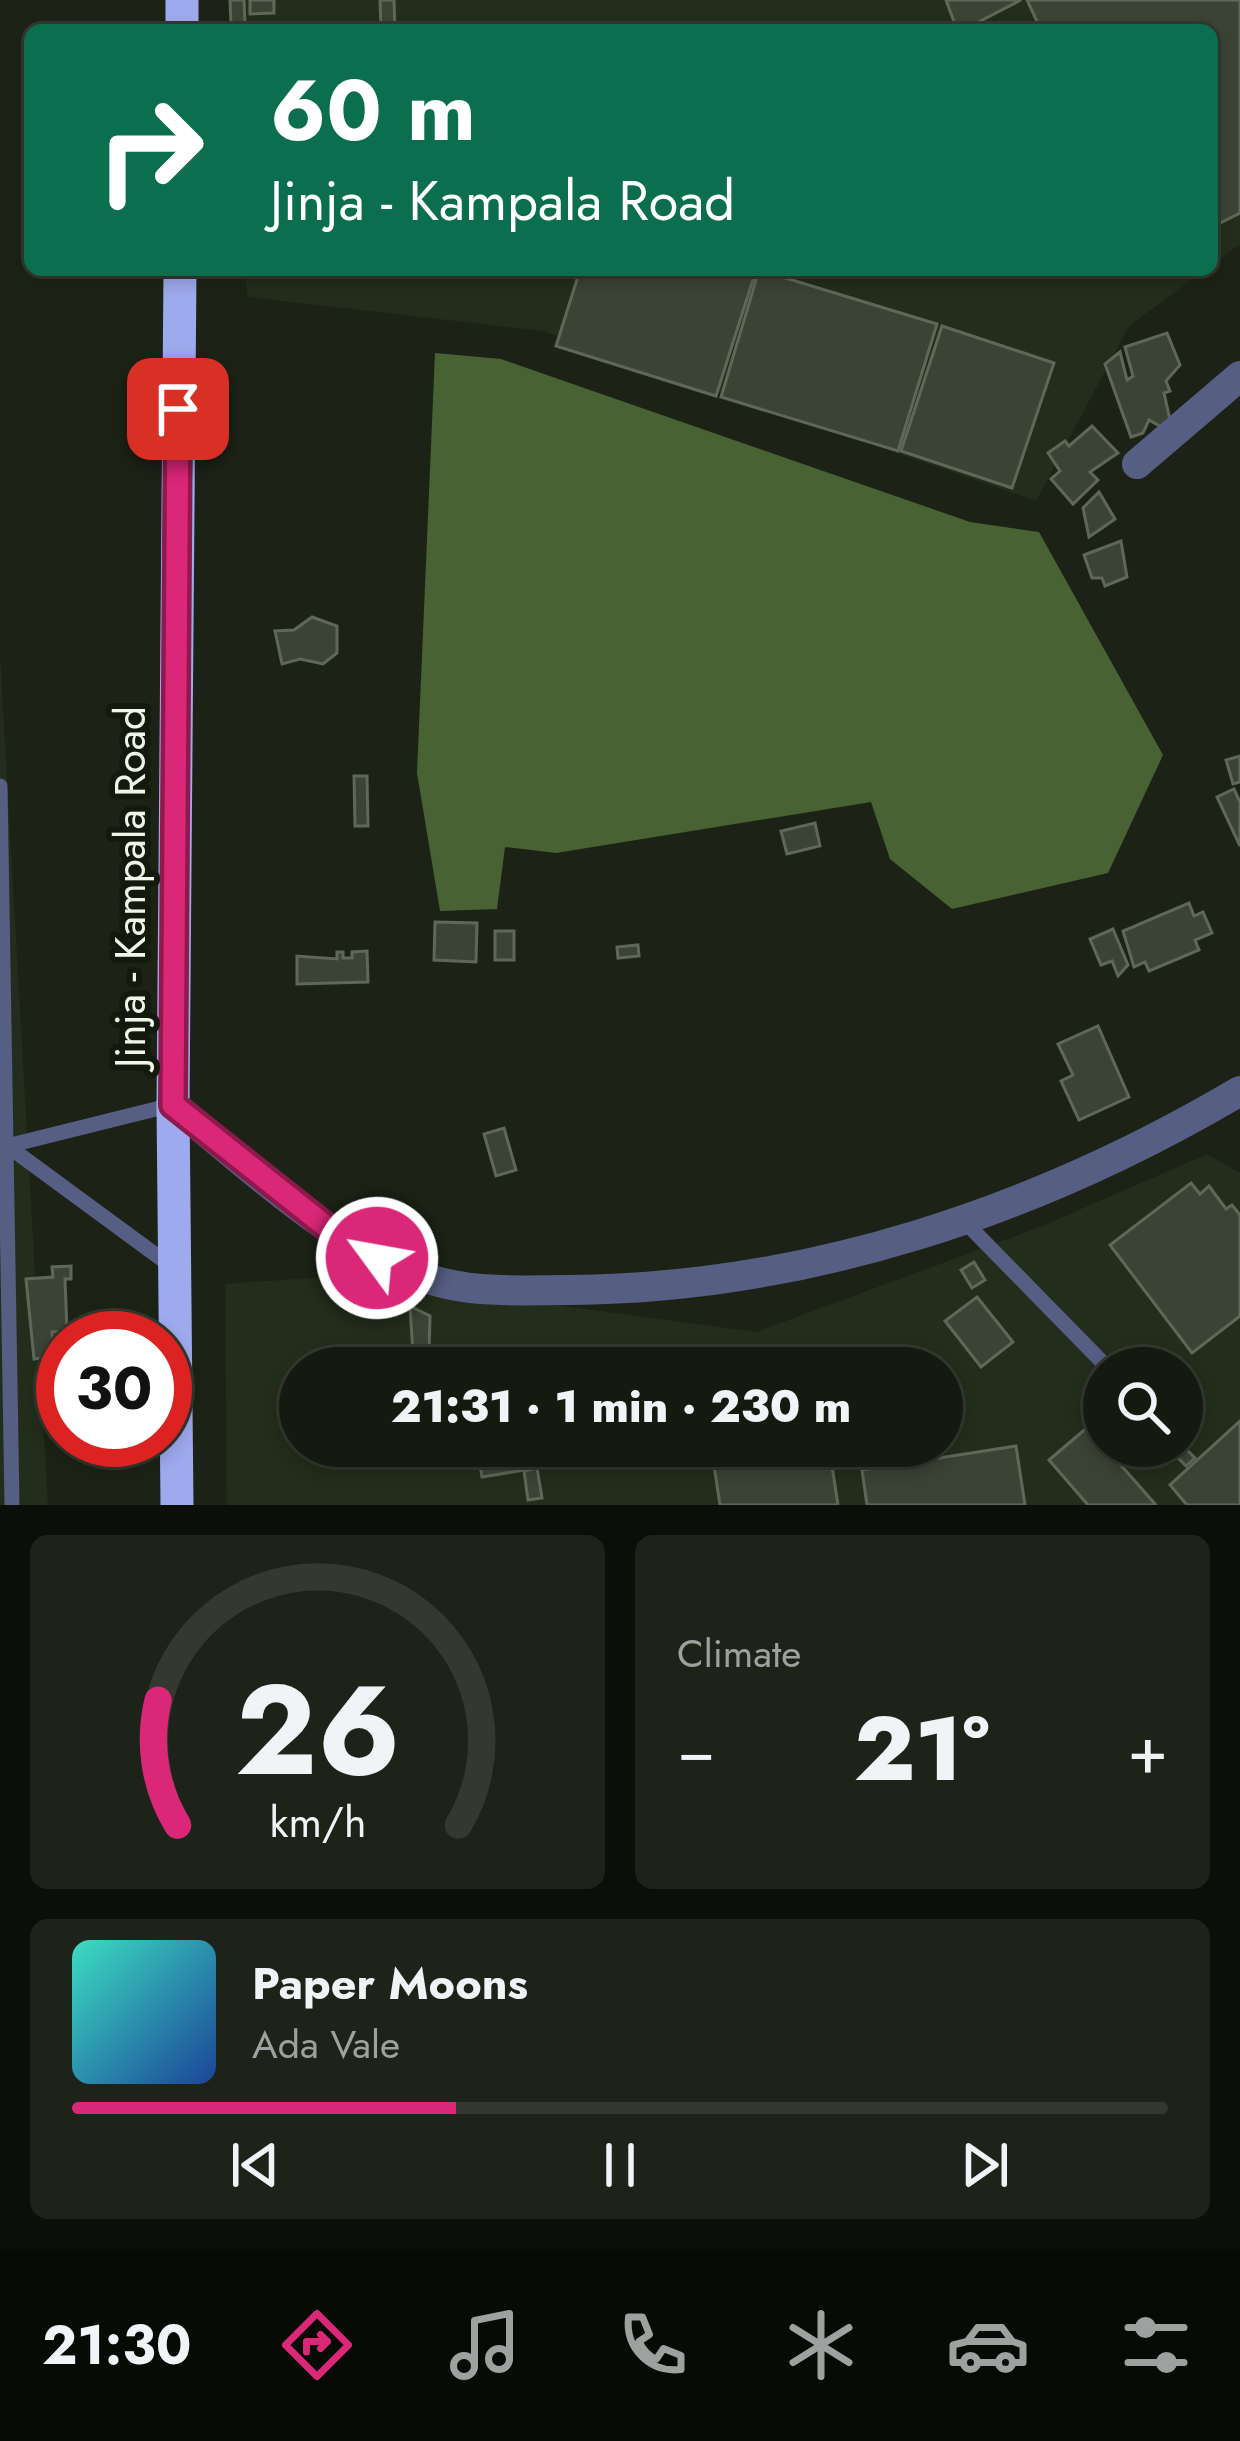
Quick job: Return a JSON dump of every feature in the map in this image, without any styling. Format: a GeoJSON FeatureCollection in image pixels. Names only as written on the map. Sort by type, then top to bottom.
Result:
{"type":"FeatureCollection","features":[{"type":"Feature","properties":{"kind":"highway","name":"Jinja - Kampala Road"},"geometry":{"type":"LineString","coordinates":[[177,1505],[173,1105],[180,276]]}},
{"type":"Feature","properties":{"kind":"street"},"geometry":{"type":"LineString","coordinates":[[1137,464],[1240,376]]}},
{"type":"Feature","properties":{"kind":"street"},"geometry":{"type":"LineString","coordinates":[[173,1105],[343,1240],[430,1280],[462,1286],[654,1287],[806,1264],[965,1222],[1121,1157],[1240,1091]]}},
{"type":"Feature","properties":{"kind":"lane"},"geometry":{"type":"LineString","coordinates":[[0,786],[12,1505]]}},
{"type":"Feature","properties":{"kind":"lane"},"geometry":{"type":"LineString","coordinates":[[4,1147],[173,1105]]}},
{"type":"Feature","properties":{"kind":"lane"},"geometry":{"type":"LineString","coordinates":[[4,1147],[173,1267]]}},
{"type":"Feature","properties":{"kind":"lane"},"geometry":{"type":"LineString","coordinates":[[965,1222],[1087,1347]]}},
{"type":"Feature","properties":{"kind":"shaded area"},"geometry":{"type":"Polygon","coordinates":[[[236,0],[1240,0],[1240,244],[1218,260],[1218,24],[237,24],[236,0]]]}},
{"type":"Feature","properties":{"kind":"shaded area"},"geometry":{"type":"Polygon","coordinates":[[[246,276],[1197,276],[1129,326],[1036,501],[543,331],[247,297],[246,276]]]}},
{"type":"Feature","properties":{"kind":"shaded area"},"geometry":{"type":"Polygon","coordinates":[[[0,655],[37,1311],[36,1467],[46,1467],[48,1505],[0,1505],[0,655]]]}},
{"type":"Feature","properties":{"kind":"shaded area"},"geometry":{"type":"Polygon","coordinates":[[[1207,1154],[1240,1173],[1240,1505],[227,1505],[225,1284],[338,1276],[756,1332],[1040,1227],[1207,1154]]]}},
{"type":"Feature","properties":{"kind":"green space"},"geometry":{"type":"Polygon","coordinates":[[[435,353],[501,359],[970,522],[1039,532],[1163,755],[1108,873],[952,909],[890,859],[871,802],[556,853],[505,847],[497,909],[440,911],[417,773],[435,353]]]}},
{"type":"Feature","properties":{"kind":"building"},"geometry":{"type":"Polygon","coordinates":[[[230,0],[244,0],[245,24],[231,24],[230,0]]]}},
{"type":"Feature","properties":{"kind":"building"},"geometry":{"type":"Polygon","coordinates":[[[250,0],[274,0],[274,13],[250,14],[250,0]]]}},
{"type":"Feature","properties":{"kind":"building"},"geometry":{"type":"Polygon","coordinates":[[[380,0],[394,0],[395,24],[381,24],[380,0]]]}},
{"type":"Feature","properties":{"kind":"building"},"geometry":{"type":"Polygon","coordinates":[[[946,0],[1021,0],[975,24],[955,24],[946,0]]]}},
{"type":"Feature","properties":{"kind":"building"},"geometry":{"type":"Polygon","coordinates":[[[1027,0],[1240,0],[1240,213],[1218,224],[1218,24],[1038,24],[1027,0]]]}},
{"type":"Feature","properties":{"kind":"building"},"geometry":{"type":"Polygon","coordinates":[[[578,276],[754,276],[716,396],[556,346],[578,276]]]}},
{"type":"Feature","properties":{"kind":"building"},"geometry":{"type":"Polygon","coordinates":[[[757,276],[779,276],[937,324],[898,451],[721,397],[757,276]]]}},
{"type":"Feature","properties":{"kind":"building"},"geometry":{"type":"Polygon","coordinates":[[[942,326],[1054,363],[1012,488],[901,451],[942,326]]]}},
{"type":"Feature","properties":{"kind":"building"},"geometry":{"type":"Polygon","coordinates":[[[1167,333],[1180,365],[1166,381],[1170,391],[1164,393],[1171,424],[1161,427],[1149,420],[1143,433],[1131,437],[1105,364],[1120,352],[1127,380],[1133,376],[1125,347],[1167,333]]]}},
{"type":"Feature","properties":{"kind":"building"},"geometry":{"type":"Polygon","coordinates":[[[1092,426],[1118,453],[1090,472],[1098,480],[1073,504],[1051,479],[1060,471],[1048,453],[1065,441],[1069,446],[1092,426]]]}},
{"type":"Feature","properties":{"kind":"building"},"geometry":{"type":"Polygon","coordinates":[[[1099,492],[1115,519],[1089,537],[1083,508],[1099,492]]]}},
{"type":"Feature","properties":{"kind":"building"},"geometry":{"type":"Polygon","coordinates":[[[1121,541],[1127,577],[1105,586],[1102,578],[1092,578],[1084,555],[1121,541]]]}},
{"type":"Feature","properties":{"kind":"building"},"geometry":{"type":"Polygon","coordinates":[[[312,617],[337,626],[337,653],[323,664],[300,659],[282,664],[275,631],[294,630],[312,617]]]}},
{"type":"Feature","properties":{"kind":"building"},"geometry":{"type":"Polygon","coordinates":[[[1240,756],[1240,782],[1233,784],[1226,760],[1240,756]]]}},
{"type":"Feature","properties":{"kind":"building"},"geometry":{"type":"Polygon","coordinates":[[[354,776],[367,776],[368,826],[355,826],[354,776]]]}},
{"type":"Feature","properties":{"kind":"building"},"geometry":{"type":"Polygon","coordinates":[[[1234,789],[1240,802],[1240,846],[1217,797],[1234,789]]]}},
{"type":"Feature","properties":{"kind":"building"},"geometry":{"type":"Polygon","coordinates":[[[815,823],[820,846],[787,854],[781,831],[815,823]]]}},
{"type":"Feature","properties":{"kind":"building"},"geometry":{"type":"Polygon","coordinates":[[[1189,903],[1194,916],[1203,912],[1212,933],[1195,940],[1199,950],[1149,971],[1145,962],[1134,967],[1123,931],[1189,903]]]}},
{"type":"Feature","properties":{"kind":"building"},"geometry":{"type":"Polygon","coordinates":[[[435,922],[477,923],[476,962],[434,960],[435,922]]]}},
{"type":"Feature","properties":{"kind":"building"},"geometry":{"type":"Polygon","coordinates":[[[1113,929],[1128,965],[1118,976],[1112,961],[1101,965],[1090,939],[1113,929]]]}},
{"type":"Feature","properties":{"kind":"building"},"geometry":{"type":"Polygon","coordinates":[[[495,931],[514,931],[514,960],[495,960],[495,931]]]}},
{"type":"Feature","properties":{"kind":"building"},"geometry":{"type":"Polygon","coordinates":[[[638,945],[639,956],[618,958],[617,947],[638,945]]]}},
{"type":"Feature","properties":{"kind":"building"},"geometry":{"type":"Polygon","coordinates":[[[367,951],[368,982],[297,984],[297,956],[337,959],[337,952],[343,952],[343,958],[352,958],[352,952],[367,951]]]}},
{"type":"Feature","properties":{"kind":"building"},"geometry":{"type":"Polygon","coordinates":[[[1098,1026],[1129,1097],[1079,1120],[1061,1081],[1073,1075],[1058,1044],[1098,1026]]]}},
{"type":"Feature","properties":{"kind":"building"},"geometry":{"type":"Polygon","coordinates":[[[504,1128],[516,1170],[496,1176],[484,1134],[504,1128]]]}},
{"type":"Feature","properties":{"kind":"building"},"geometry":{"type":"Polygon","coordinates":[[[1191,1183],[1200,1194],[1209,1186],[1226,1209],[1232,1205],[1240,1215],[1240,1316],[1200,1347],[1187,1347],[1110,1245],[1191,1183]]]}},
{"type":"Feature","properties":{"kind":"building"},"geometry":{"type":"Polygon","coordinates":[[[974,1262],[985,1280],[972,1288],[961,1270],[974,1262]]]}},
{"type":"Feature","properties":{"kind":"building"},"geometry":{"type":"Polygon","coordinates":[[[71,1266],[71,1279],[65,1279],[66,1311],[36,1311],[34,1359],[26,1279],[53,1277],[52,1267],[71,1266]]]}},
{"type":"Feature","properties":{"kind":"building"},"geometry":{"type":"Polygon","coordinates":[[[977,1297],[1013,1342],[981,1367],[945,1321],[977,1297]]]}},
{"type":"Feature","properties":{"kind":"building"},"geometry":{"type":"Polygon","coordinates":[[[410,1306],[430,1316],[429,1347],[413,1347],[410,1306]]]}},
{"type":"Feature","properties":{"kind":"building"},"geometry":{"type":"Polygon","coordinates":[[[1240,1421],[1240,1505],[1187,1505],[1170,1485],[1190,1467],[1203,1467],[1203,1455],[1240,1421]]]}},
{"type":"Feature","properties":{"kind":"building"},"geometry":{"type":"Polygon","coordinates":[[[1083,1431],[1083,1467],[1123,1467],[1156,1505],[1088,1505],[1049,1460],[1083,1431]]]}},
{"type":"Feature","properties":{"kind":"building"},"geometry":{"type":"Polygon","coordinates":[[[1016,1446],[1025,1505],[867,1505],[862,1470],[963,1467],[963,1454],[1016,1446]]]}},
{"type":"Feature","properties":{"kind":"building"},"geometry":{"type":"Polygon","coordinates":[[[480,1467],[543,1467],[482,1477],[480,1467]]]}},
{"type":"Feature","properties":{"kind":"building"},"geometry":{"type":"Polygon","coordinates":[[[714,1467],[832,1467],[838,1505],[720,1505],[714,1467]]]}},
{"type":"Feature","properties":{"kind":"building"},"geometry":{"type":"Polygon","coordinates":[[[537,1468],[542,1498],[528,1500],[524,1471],[537,1468]]]}},
{"type":"Feature","properties":{"kind":"route"},"geometry":{"type":"LineString","coordinates":[[178,409],[173,1105],[343,1240],[377,1258]]}}]}
